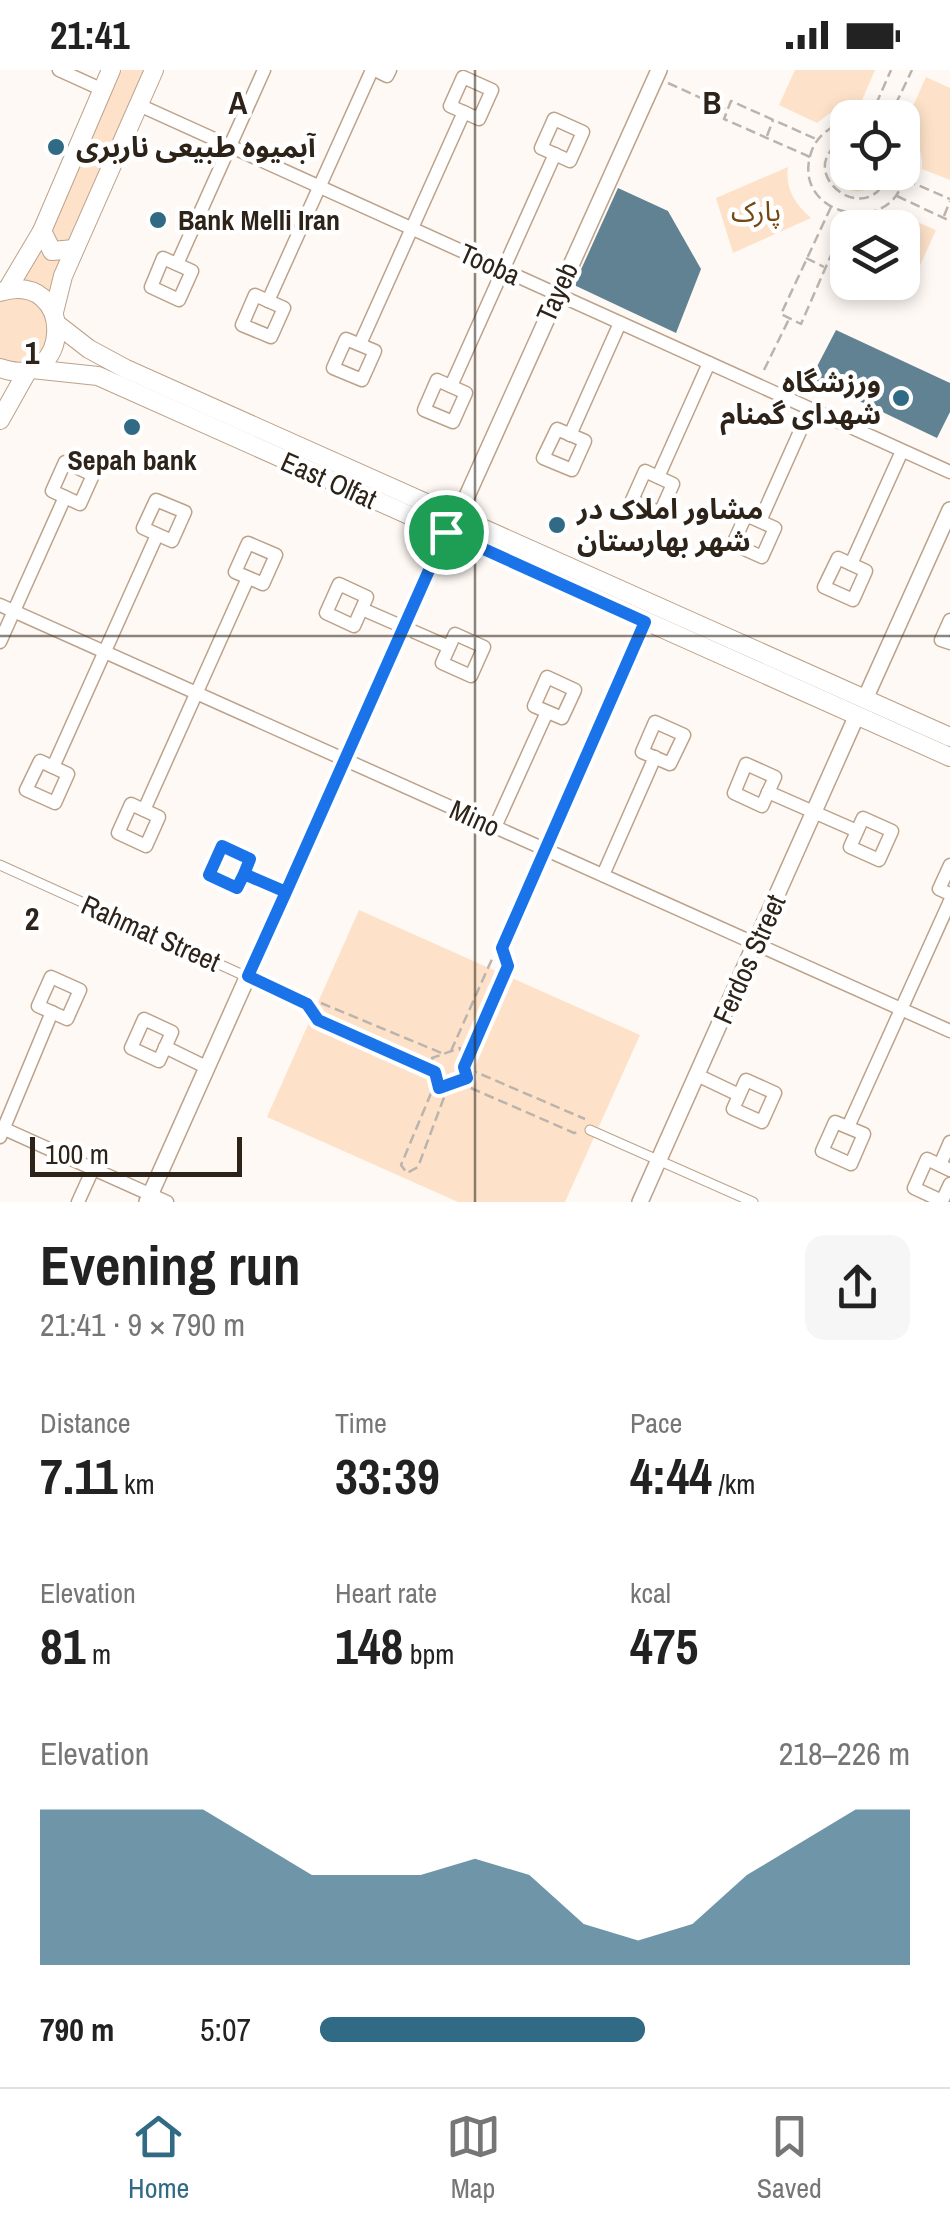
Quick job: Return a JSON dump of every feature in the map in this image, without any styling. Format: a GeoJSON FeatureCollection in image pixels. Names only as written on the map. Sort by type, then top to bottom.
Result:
{"type":"FeatureCollection","features":[{"type":"Feature","properties":{"kind":"main road"},"geometry":{"type":"LineString","coordinates":[[4,291],[42,231],[111,70]]}},
{"type":"Feature","properties":{"kind":"main road"},"geometry":{"type":"LineString","coordinates":[[0,420],[30,369],[49,356],[58,336],[56,319],[62,276],[154,70]]}},
{"type":"Feature","properties":{"kind":"main road"},"geometry":{"type":"LineString","coordinates":[[42,231],[52,251],[74,249]]}},
{"type":"Feature","properties":{"kind":"main road","name":"East Olfat"},"geometry":{"type":"LineString","coordinates":[[4,291],[29,291],[48,303],[56,319],[89,350],[126,370],[458,516],[861,707],[950,757]]}},
{"type":"Feature","properties":{"kind":"main road","name":"East Olfat"},"geometry":{"type":"LineString","coordinates":[[0,368],[98,376],[645,622],[861,707],[950,737]]}},
{"type":"Feature","properties":{"kind":"street"},"geometry":{"type":"LineString","coordinates":[[59,70],[102,90]]}},
{"type":"Feature","properties":{"kind":"street"},"geometry":{"type":"LineString","coordinates":[[177,264],[264,70]]}},
{"type":"Feature","properties":{"kind":"street"},"geometry":{"type":"LineString","coordinates":[[268,301],[373,70],[388,76],[390,70]]}},
{"type":"Feature","properties":{"kind":"street","name":"Tayeb"},"geometry":{"type":"LineString","coordinates":[[458,516],[657,74]]}},
{"type":"Feature","properties":{"kind":"street","name":"Tooba"},"geometry":{"type":"LineString","coordinates":[[138,105],[950,472]]}},
{"type":"Feature","properties":{"kind":"street"},"geometry":{"type":"LineString","coordinates":[[360,344],[464,112]]}},
{"type":"Feature","properties":{"kind":"street"},"geometry":{"type":"LineString","coordinates":[[450,386],[555,154]]}},
{"type":"Feature","properties":{"kind":"street"},"geometry":{"type":"LineString","coordinates":[[570,434],[620,323]]}},
{"type":"Feature","properties":{"kind":"street"},"geometry":{"type":"LineString","coordinates":[[658,477],[709,363]]}},
{"type":"Feature","properties":{"kind":"street"},"geometry":{"type":"LineString","coordinates":[[760,521],[810,409]]}},
{"type":"Feature","properties":{"kind":"street"},"geometry":{"type":"LineString","coordinates":[[851,564],[902,450]]}},
{"type":"Feature","properties":{"kind":"street"},"geometry":{"type":"LineString","coordinates":[[0,642],[65,497]]}},
{"type":"Feature","properties":{"kind":"street","name":"Ferdos Street"},"geometry":{"type":"LineString","coordinates":[[640,1202],[950,510]]}},
{"type":"Feature","properties":{"kind":"street"},"geometry":{"type":"LineString","coordinates":[[52,1012],[1,1131],[155,1200],[248,976],[446,532]]}},
{"type":"Feature","properties":{"kind":"street"},"geometry":{"type":"LineString","coordinates":[[53,767],[157,534]]}},
{"type":"Feature","properties":{"kind":"street"},"geometry":{"type":"LineString","coordinates":[[144,810],[248,578]]}},
{"type":"Feature","properties":{"kind":"street","name":"Mino"},"geometry":{"type":"LineString","coordinates":[[0,605],[950,1031]]}},
{"type":"Feature","properties":{"kind":"street"},"geometry":{"type":"LineString","coordinates":[[362,609],[449,647]]}},
{"type":"Feature","properties":{"kind":"street"},"geometry":{"type":"LineString","coordinates":[[950,620],[941,640],[950,644]]}},
{"type":"Feature","properties":{"kind":"street"},"geometry":{"type":"LineString","coordinates":[[495,828],[547,712]]}},
{"type":"Feature","properties":{"kind":"street"},"geometry":{"type":"LineString","coordinates":[[603,875],[656,758]]}},
{"type":"Feature","properties":{"kind":"street"},"geometry":{"type":"LineString","coordinates":[[768,792],[858,831]]}},
{"type":"Feature","properties":{"kind":"street"},"geometry":{"type":"LineString","coordinates":[[502,948],[544,849]]}},
{"type":"Feature","properties":{"kind":"street","name":"Rahmat Street"},"geometry":{"type":"LineString","coordinates":[[0,865],[307,1004]]}},
{"type":"Feature","properties":{"kind":"street"},"geometry":{"type":"LineString","coordinates":[[848,1127],[950,897],[939,889],[950,865]]}},
{"type":"Feature","properties":{"kind":"street"},"geometry":{"type":"LineString","coordinates":[[244,874],[286,892]]}},
{"type":"Feature","properties":{"kind":"street"},"geometry":{"type":"LineString","coordinates":[[166,1047],[208,1068]]}},
{"type":"Feature","properties":{"kind":"street"},"geometry":{"type":"LineString","coordinates":[[697,1075],[740,1095]]}},
{"type":"Feature","properties":{"kind":"street"},"geometry":{"type":"LineString","coordinates":[[590,1130],[753,1202]]}},
{"type":"Feature","properties":{"kind":"street"},"geometry":{"type":"LineString","coordinates":[[950,1142],[945,1167],[927,1160],[914,1188],[942,1201],[950,1184]]}},
{"type":"Feature","properties":{"kind":"street"},"geometry":{"type":"LineString","coordinates":[[78,1202],[93,1169]]}},
{"type":"Feature","properties":{"kind":"path"},"geometry":{"type":"LineString","coordinates":[[878,100],[891,70]]}},
{"type":"Feature","properties":{"kind":"path"},"geometry":{"type":"LineString","coordinates":[[898,100],[912,70]]}},
{"type":"Feature","properties":{"kind":"path"},"geometry":{"type":"LineString","coordinates":[[657,74],[727,110]]}},
{"type":"Feature","properties":{"kind":"path"},"geometry":{"type":"LineString","coordinates":[[810,157],[724,119],[730,101],[818,140]]}},
{"type":"Feature","properties":{"kind":"path"},"geometry":{"type":"LineString","coordinates":[[766,138],[773,120]]}},
{"type":"Feature","properties":{"kind":"path"},"geometry":{"type":"LineString","coordinates":[[830,129],[818,140],[810,157],[813,185],[835,210]]}},
{"type":"Feature","properties":{"kind":"path"},"geometry":{"type":"LineString","coordinates":[[830,150],[825,170],[830,181]]}},
{"type":"Feature","properties":{"kind":"path"},"geometry":{"type":"LineString","coordinates":[[920,186],[950,200],[943,218]]}},
{"type":"Feature","properties":{"kind":"path"},"geometry":{"type":"LineString","coordinates":[[836,190],[845,196],[862,198],[877,190]]}},
{"type":"Feature","properties":{"kind":"path"},"geometry":{"type":"LineString","coordinates":[[878,210],[900,190]]}},
{"type":"Feature","properties":{"kind":"path"},"geometry":{"type":"LineString","coordinates":[[840,210],[845,196]]}},
{"type":"Feature","properties":{"kind":"path"},"geometry":{"type":"LineString","coordinates":[[896,196],[950,221]]}},
{"type":"Feature","properties":{"kind":"path"},"geometry":{"type":"LineString","coordinates":[[830,207],[781,314],[801,324],[830,257]]}},
{"type":"Feature","properties":{"kind":"path"},"geometry":{"type":"LineString","coordinates":[[806,258],[825,268]]}},
{"type":"Feature","properties":{"kind":"path"},"geometry":{"type":"LineString","coordinates":[[756,385],[789,318]]}},
{"type":"Feature","properties":{"kind":"path"},"geometry":{"type":"LineString","coordinates":[[544,849],[645,622]]}},
{"type":"Feature","properties":{"kind":"path"},"geometry":{"type":"LineString","coordinates":[[451,1051],[491,961],[502,948]]}},
{"type":"Feature","properties":{"kind":"path"},"geometry":{"type":"LineString","coordinates":[[464,1067],[508,966],[502,948]]}},
{"type":"Feature","properties":{"kind":"path"},"geometry":{"type":"LineString","coordinates":[[435,1072],[318,1020],[307,1004],[326,1002],[444,1054]]}},
{"type":"Feature","properties":{"kind":"path"},"geometry":{"type":"LineString","coordinates":[[460,1048],[467,1078],[439,1088],[432,1058],[451,1051],[460,1048]]}},
{"type":"Feature","properties":{"kind":"path"},"geometry":{"type":"LineString","coordinates":[[456,1082],[574,1133],[590,1130],[585,1119],[464,1067]]}},
{"type":"Feature","properties":{"kind":"path"},"geometry":{"type":"LineString","coordinates":[[437,1080],[401,1165],[407,1173],[418,1167],[450,1084]]}},
{"type":"Feature","properties":{"kind":"green space"},"geometry":{"type":"Polygon","coordinates":[[[122,70],[145,70],[68,240],[60,243],[50,231],[122,70]]]}},
{"type":"Feature","properties":{"kind":"green space","name":"پارک"},"geometry":{"type":"Polygon","coordinates":[[[795,70],[875,70],[862,100],[830,100],[830,113],[817,123],[779,105],[795,70]]]}},
{"type":"Feature","properties":{"kind":"green space"},"geometry":{"type":"Polygon","coordinates":[[[926,77],[950,88],[950,180],[922,169],[920,100],[916,100],[926,77]]]}},
{"type":"Feature","properties":{"kind":"green space","name":"پارک"},"geometry":{"type":"Polygon","coordinates":[[[788,167],[792,196],[811,218],[733,253],[716,198],[788,167]]]}},
{"type":"Feature","properties":{"kind":"green space"},"geometry":{"type":"Polygon","coordinates":[[[920,223],[936,230],[920,266],[920,223]]]}},
{"type":"Feature","properties":{"kind":"green space"},"geometry":{"type":"Polygon","coordinates":[[[39,251],[45,257],[61,260],[49,293],[34,283],[22,281],[39,251]]]}},
{"type":"Feature","properties":{"kind":"green space"},"geometry":{"type":"Polygon","coordinates":[[[24,297],[46,317],[47,341],[31,359],[0,359],[0,301],[24,297]]]}},
{"type":"Feature","properties":{"kind":"green space"},"geometry":{"type":"Polygon","coordinates":[[[359,910],[640,1035],[565,1202],[458,1202],[267,1117],[359,910]]]}},
{"type":"Feature","properties":{"kind":"building"},"geometry":{"type":"Polygon","coordinates":[[[618,188],[668,211],[701,269],[676,333],[574,285],[618,188]]]}},
{"type":"Feature","properties":{"kind":"building","name":"ورزشگاه شهدای گمنام"},"geometry":{"type":"Polygon","coordinates":[[[836,330],[950,383],[950,412],[937,438],[811,378],[836,330]]]}},
{"type":"Feature","properties":{"kind":"place","name":"آبمیوه طبیعی ناربری"},"geometry":{"type":"Point","coordinates":[56,147]}},
{"type":"Feature","properties":{"kind":"place","name":"Bank Melli Iran"},"geometry":{"type":"Point","coordinates":[158,220]}},
{"type":"Feature","properties":{"kind":"place","name":"ورزشگاه شهدای گمنام"},"geometry":{"type":"Point","coordinates":[901,398]}},
{"type":"Feature","properties":{"kind":"place","name":"Sepah bank"},"geometry":{"type":"Point","coordinates":[132,427]}},
{"type":"Feature","properties":{"kind":"place","name":"مشاور املاک در شهر بهارستان"},"geometry":{"type":"Point","coordinates":[557,525]}},
{"type":"Feature","properties":{"kind":"route"},"geometry":{"type":"LineString","coordinates":[[446,532],[286,892],[244,874],[250,859],[222,846],[209,875],[237,888],[244,874],[286,892],[248,976],[307,1004],[318,1020],[435,1072],[439,1088],[467,1078],[464,1067],[508,966],[502,948],[645,622],[446,532]]}}]}
